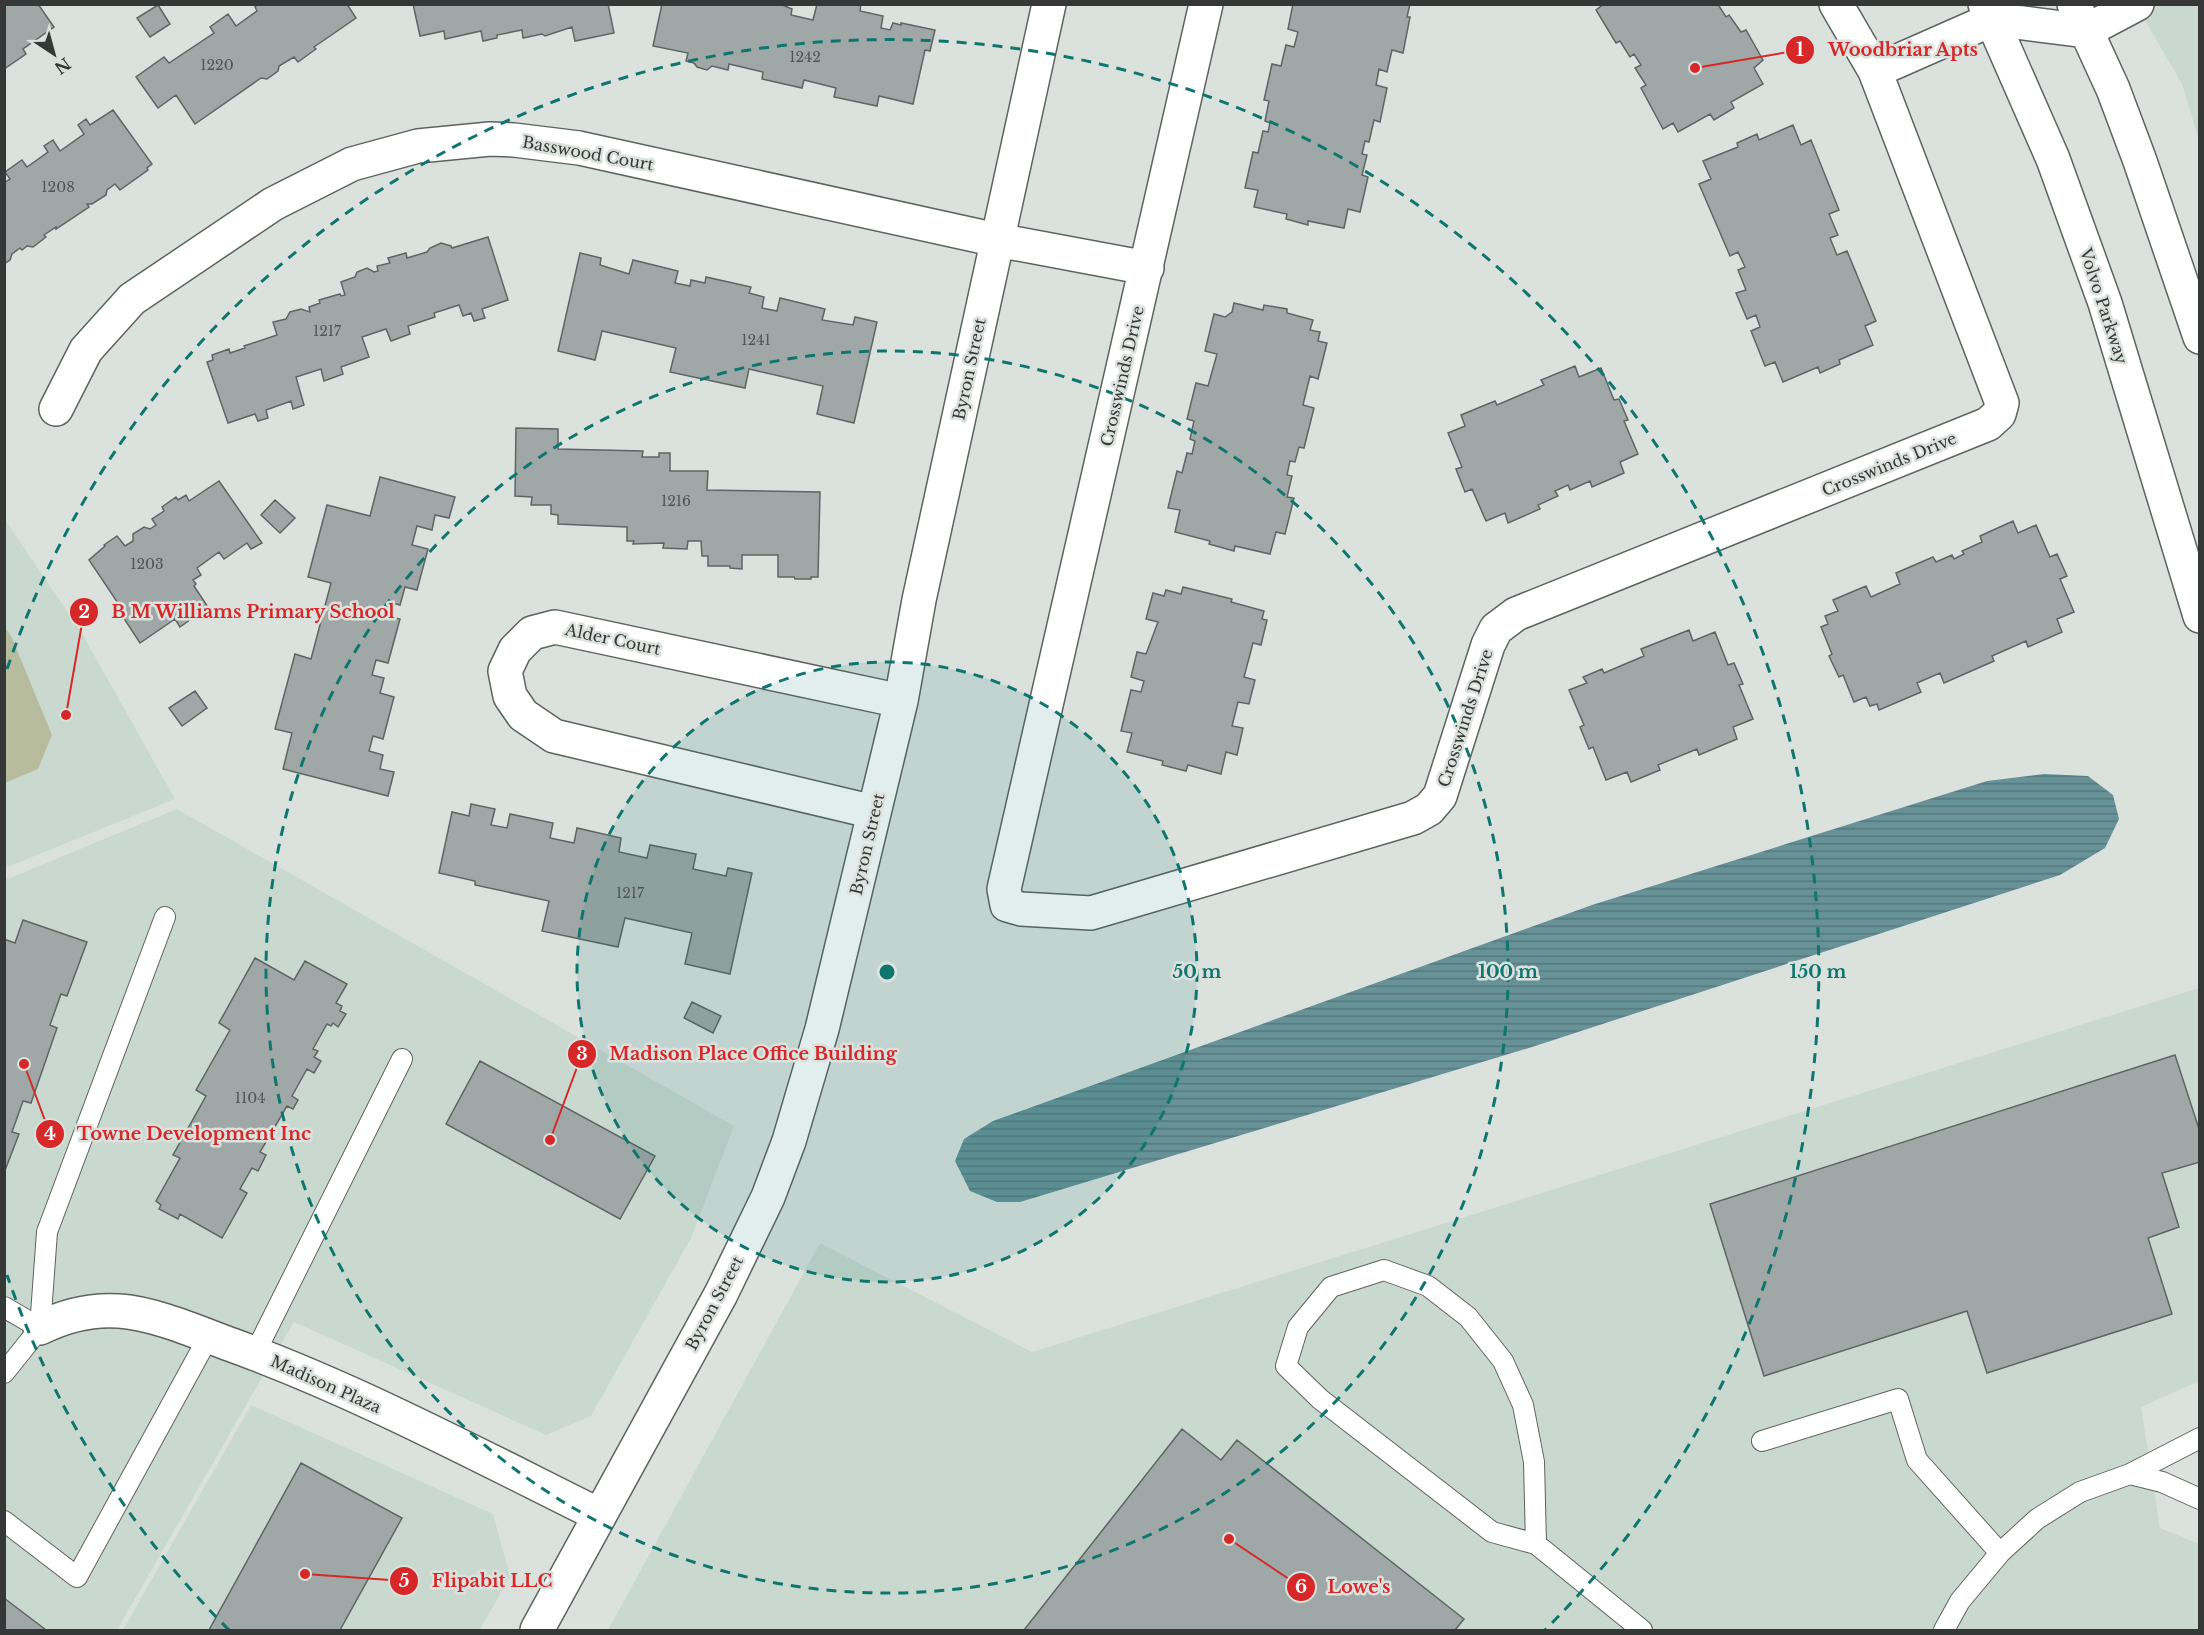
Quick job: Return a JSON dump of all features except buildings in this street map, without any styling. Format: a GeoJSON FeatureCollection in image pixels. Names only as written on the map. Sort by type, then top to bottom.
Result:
{"type":"FeatureCollection","features":[{"type":"Feature","properties":{"kind":"street","name":"Byron Street"},"geometry":{"type":"LineString","coordinates":[[537,1630],[721,1294],[768,1197],[789,1141],[822,1029],[901,701],[919,600],[1049,4]]}},
{"type":"Feature","properties":{"kind":"street","name":"Crosswinds Drive"},"geometry":{"type":"LineString","coordinates":[[1206,4],[1004,889],[1007,905],[1021,909],[1091,913],[1413,818],[1430,809],[1440,796],[1488,645],[1496,629],[1516,614],[1988,424],[2000,414],[2002,403],[1875,70],[1836,4]]}},
{"type":"Feature","properties":{"kind":"street"},"geometry":{"type":"LineString","coordinates":[[1875,70],[1994,9],[2080,18],[2137,4]]}},
{"type":"Feature","properties":{"kind":"street","name":"Volvo Parkway"},"geometry":{"type":"LineString","coordinates":[[1994,9],[2053,159],[2105,303],[2199,616]]}},
{"type":"Feature","properties":{"kind":"street"},"geometry":{"type":"LineString","coordinates":[[2080,18],[2113,89],[2140,161],[2199,337]]}},
{"type":"Feature","properties":{"kind":"street","name":"Basswood Court"},"geometry":{"type":"LineString","coordinates":[[56,409],[86,350],[132,299],[294,192],[352,164],[418,146],[490,139],[579,148],[996,240]]}},
{"type":"Feature","properties":{"kind":"street"},"geometry":{"type":"LineString","coordinates":[[996,240],[1147,268]]}},
{"type":"Feature","properties":{"kind":"street","name":"Alder Court"},"geometry":{"type":"LineString","coordinates":[[874,812],[554,736],[523,715],[510,696],[505,671],[515,650],[532,633],[555,627],[901,701]]}},
{"type":"Feature","properties":{"kind":"street","name":"Madison Plaza"},"geometry":{"type":"LineString","coordinates":[[40,1328],[87,1312],[120,1311],[172,1323],[305,1372],[599,1515]]}},
{"type":"Feature","properties":{"kind":"lane"},"geometry":{"type":"LineString","coordinates":[[4,1373],[40,1328],[47,1232],[165,917]]}},
{"type":"Feature","properties":{"kind":"lane"},"geometry":{"type":"LineString","coordinates":[[255,1353],[402,1059]]}},
{"type":"Feature","properties":{"kind":"lane"},"geometry":{"type":"LineString","coordinates":[[1536,1544],[1534,1462],[1522,1405],[1503,1360],[1468,1317],[1428,1286],[1384,1270],[1331,1287],[1298,1327],[1286,1366],[1320,1399],[1492,1532],[1536,1544],[1642,1630]]}},
{"type":"Feature","properties":{"kind":"lane"},"geometry":{"type":"LineString","coordinates":[[4,1307],[40,1328]]}},
{"type":"Feature","properties":{"kind":"lane"},"geometry":{"type":"LineString","coordinates":[[4,1521],[77,1577],[209,1336]]}},
{"type":"Feature","properties":{"kind":"lane"},"geometry":{"type":"LineString","coordinates":[[1762,1441],[1898,1398],[1917,1460],[2000,1553]]}},
{"type":"Feature","properties":{"kind":"lane"},"geometry":{"type":"LineString","coordinates":[[1944,1630],[1960,1601],[2000,1553],[2037,1519],[2080,1492],[2130,1474],[2199,1438]]}},
{"type":"Feature","properties":{"kind":"lane"},"geometry":{"type":"LineString","coordinates":[[2130,1474],[2162,1482],[2199,1499]]}},
{"type":"Feature","properties":{"kind":"shaded area"},"geometry":{"type":"Polygon","coordinates":[[[2136,5],[2199,5],[2199,140],[2182,84],[2136,5]]]}},
{"type":"Feature","properties":{"kind":"shaded area"},"geometry":{"type":"Polygon","coordinates":[[[4,518],[80,630],[175,799],[5,868],[4,518]]]}},
{"type":"Feature","properties":{"kind":"shaded area"},"geometry":{"type":"Polygon","coordinates":[[[177,809],[734,1126],[691,1238],[591,1416],[546,1435],[294,1322],[117,1630],[5,1630],[5,880],[177,809]]]}},
{"type":"Feature","properties":{"kind":"shaded area"},"geometry":{"type":"Polygon","coordinates":[[[2199,988],[2199,1381],[2141,1407],[2160,1528],[2199,1544],[2199,1630],[608,1630],[820,1243],[1032,1352],[2199,988]]]}},
{"type":"Feature","properties":{"kind":"shaded area"},"geometry":{"type":"Polygon","coordinates":[[[251,1405],[493,1514],[510,1576],[480,1630],[123,1630],[251,1405]]]}},
{"type":"Feature","properties":{"kind":"green space"},"geometry":{"type":"Polygon","coordinates":[[[5,627],[12,638],[52,735],[38,769],[5,783],[5,627]]]}},
{"type":"Feature","properties":{"kind":"water"},"geometry":{"type":"Polygon","coordinates":[[[2044,774],[2088,776],[2113,795],[2119,819],[2105,848],[2060,875],[1532,1047],[1020,1202],[997,1202],[970,1191],[955,1161],[964,1139],[993,1121],[1592,905],[1987,781],[2044,774]]]}},
{"type":"Feature","properties":{"kind":"place","name":"Woodbriar Apts"},"geometry":{"type":"Point","coordinates":[1695,68]}},
{"type":"Feature","properties":{"kind":"place","name":"B M Williams Primary School"},"geometry":{"type":"Point","coordinates":[66,715]}},
{"type":"Feature","properties":{"kind":"place","name":"Towne Development Inc"},"geometry":{"type":"Point","coordinates":[24,1064]}},
{"type":"Feature","properties":{"kind":"place","name":"Madison Place Office Building"},"geometry":{"type":"Point","coordinates":[550,1140]}},
{"type":"Feature","properties":{"kind":"place","name":"Lowe's"},"geometry":{"type":"Point","coordinates":[1229,1539]}},
{"type":"Feature","properties":{"kind":"place","name":"Flipabit LLC"},"geometry":{"type":"Point","coordinates":[305,1574]}}]}
